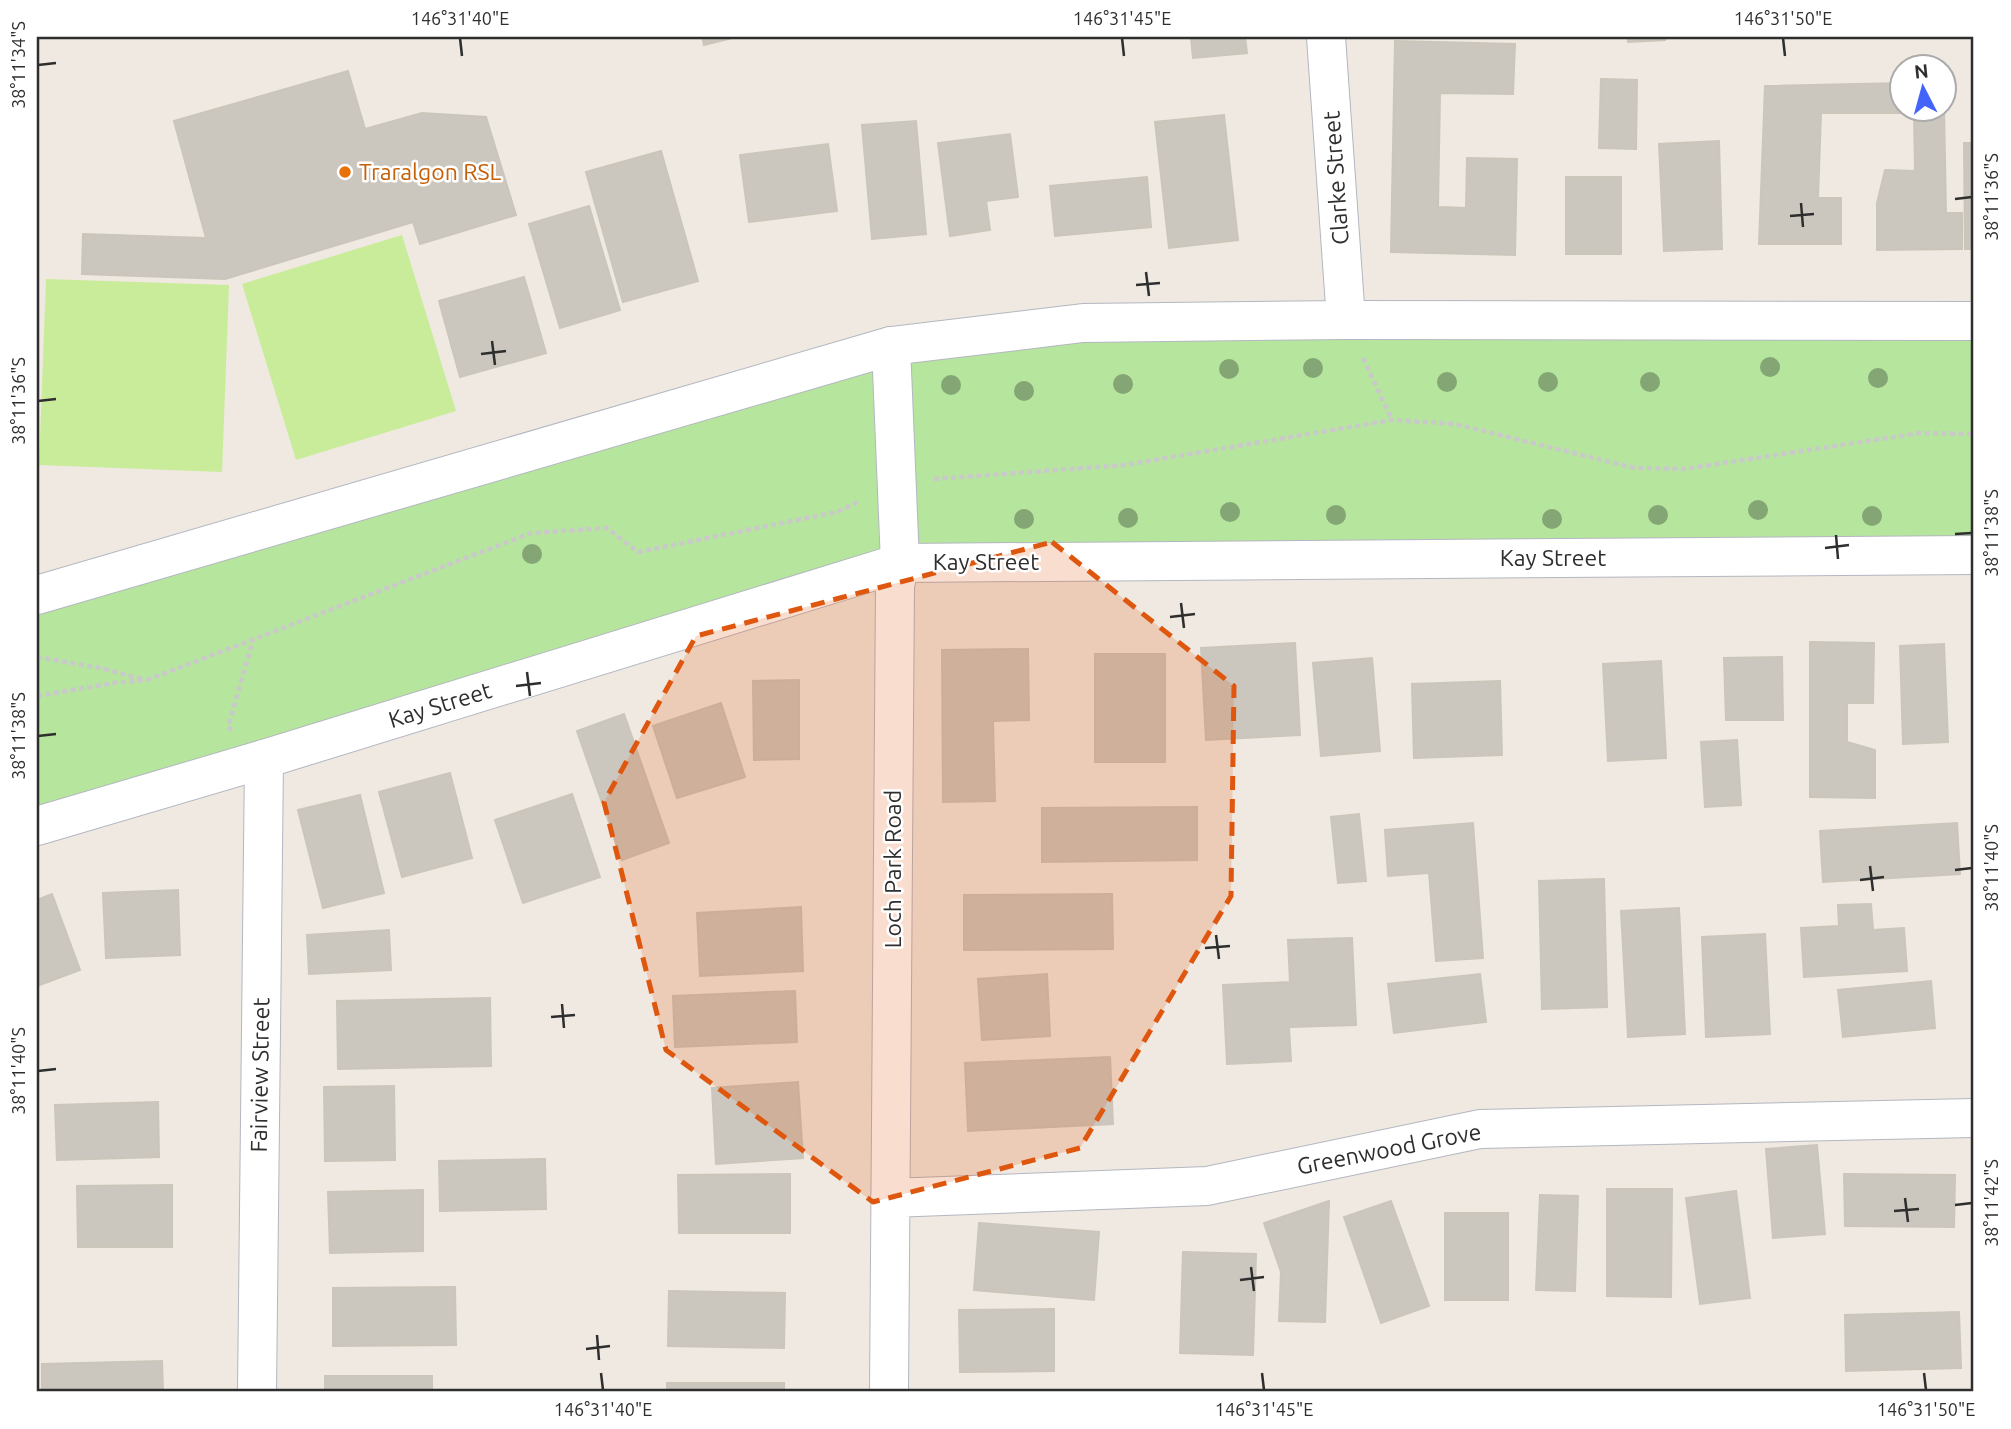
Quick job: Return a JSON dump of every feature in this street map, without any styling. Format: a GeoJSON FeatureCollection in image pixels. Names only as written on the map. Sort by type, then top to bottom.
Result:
{"type":"FeatureCollection","features":[{"type":"Feature","properties":{"kind":"street","name":"Clarke Street"},"geometry":{"type":"LineString","coordinates":[[1326,37],[1346,320]]}},
{"type":"Feature","properties":{"kind":"street"},"geometry":{"type":"LineString","coordinates":[[37,594],[891,346],[1083,323],[1346,320],[1974,321]]}},
{"type":"Feature","properties":{"kind":"street","name":"Loch Park Road"},"geometry":{"type":"LineString","coordinates":[[889,1392],[895,586],[900,563],[891,346]]}},
{"type":"Feature","properties":{"kind":"street","name":"Kay Street"},"geometry":{"type":"LineString","coordinates":[[37,826],[900,563],[1974,555]]}},
{"type":"Feature","properties":{"kind":"street","name":"Fairview Street"},"geometry":{"type":"LineString","coordinates":[[257,1392],[264,759]]}},
{"type":"Feature","properties":{"kind":"street","name":"Greenwood Grove"},"geometry":{"type":"LineString","coordinates":[[890,1198],[1206,1186],[1480,1129],[1974,1118]]}},
{"type":"Feature","properties":{"kind":"path"},"geometry":{"type":"LineString","coordinates":[[1346,320],[1392,420]]}},
{"type":"Feature","properties":{"kind":"path"},"geometry":{"type":"LineString","coordinates":[[37,696],[147,680],[531,533],[607,528],[638,552],[837,512],[896,482],[1124,465],[1392,420],[1455,424],[1635,468],[1684,469],[1920,433],[1974,434]]}},
{"type":"Feature","properties":{"kind":"path"},"geometry":{"type":"LineString","coordinates":[[253,640],[228,727],[264,759]]}},
{"type":"Feature","properties":{"kind":"path"},"geometry":{"type":"LineString","coordinates":[[37,657],[100,668],[147,680]]}},
{"type":"Feature","properties":{"kind":"highlighted area"},"geometry":{"type":"Polygon","coordinates":[[[1052,542],[1234,686],[1231,896],[1080,1148],[873,1202],[666,1050],[604,802],[696,636],[1052,542]]]}},
{"type":"Feature","properties":{"kind":"green space"},"geometry":{"type":"Polygon","coordinates":[[[402,235],[456,411],[296,460],[242,284],[402,235]]]}},
{"type":"Feature","properties":{"kind":"green space"},"geometry":{"type":"Polygon","coordinates":[[[46,279],[229,285],[222,472],[39,465],[46,279]]]}},
{"type":"Feature","properties":{"kind":"green space"},"geometry":{"type":"Polygon","coordinates":[[[1974,321],[1974,555],[900,563],[37,826],[37,607],[891,346],[1974,321]]]}},
{"type":"Feature","properties":{"kind":"building"},"geometry":{"type":"Polygon","coordinates":[[[702,37],[736,37],[704,45],[702,37]]]}},
{"type":"Feature","properties":{"kind":"building"},"geometry":{"type":"Polygon","coordinates":[[[1191,37],[1245,37],[1247,53],[1193,58],[1191,37]]]}},
{"type":"Feature","properties":{"kind":"building"},"geometry":{"type":"Polygon","coordinates":[[[1628,37],[1665,37],[1665,40],[1628,42],[1628,37]]]}},
{"type":"Feature","properties":{"kind":"building"},"geometry":{"type":"Polygon","coordinates":[[[1395,41],[1515,44],[1513,94],[1440,93],[1438,207],[1466,208],[1467,158],[1517,159],[1515,255],[1391,252],[1395,41]]]}},
{"type":"Feature","properties":{"kind":"building","name":"Traralgon RSL"},"geometry":{"type":"Polygon","coordinates":[[[348,71],[365,129],[422,113],[486,117],[516,215],[420,244],[413,222],[225,279],[82,274],[83,234],[206,238],[174,121],[348,71]]]}},
{"type":"Feature","properties":{"kind":"building"},"geometry":{"type":"Polygon","coordinates":[[[1601,79],[1637,80],[1636,149],[1599,148],[1601,79]]]}},
{"type":"Feature","properties":{"kind":"building"},"geometry":{"type":"Polygon","coordinates":[[[1888,83],[1888,113],[1821,113],[1818,198],[1841,198],[1841,244],[1759,244],[1765,86],[1888,83]]]}},
{"type":"Feature","properties":{"kind":"building"},"geometry":{"type":"Polygon","coordinates":[[[1224,115],[1238,240],[1169,248],[1155,122],[1224,115]]]}},
{"type":"Feature","properties":{"kind":"building"},"geometry":{"type":"Polygon","coordinates":[[[916,121],[926,234],[872,239],[862,125],[916,121]]]}},
{"type":"Feature","properties":{"kind":"building"},"geometry":{"type":"Polygon","coordinates":[[[1914,122],[1944,122],[1946,213],[1962,213],[1962,249],[1877,250],[1877,203],[1885,170],[1915,171],[1914,122]]]}},
{"type":"Feature","properties":{"kind":"building"},"geometry":{"type":"Polygon","coordinates":[[[1010,134],[1018,197],[986,201],[990,230],[950,236],[938,143],[1010,134]]]}},
{"type":"Feature","properties":{"kind":"building"},"geometry":{"type":"Polygon","coordinates":[[[1719,141],[1722,249],[1664,251],[1659,144],[1719,141]]]}},
{"type":"Feature","properties":{"kind":"building"},"geometry":{"type":"Polygon","coordinates":[[[1964,143],[1974,143],[1974,249],[1965,249],[1964,143]]]}},
{"type":"Feature","properties":{"kind":"building"},"geometry":{"type":"Polygon","coordinates":[[[828,144],[837,211],[749,222],[740,155],[828,144]]]}},
{"type":"Feature","properties":{"kind":"building"},"geometry":{"type":"Polygon","coordinates":[[[661,151],[698,281],[623,302],[586,172],[661,151]]]}},
{"type":"Feature","properties":{"kind":"building"},"geometry":{"type":"Polygon","coordinates":[[[1147,177],[1151,227],[1055,236],[1050,186],[1147,177]]]}},
{"type":"Feature","properties":{"kind":"building"},"geometry":{"type":"Polygon","coordinates":[[[1566,177],[1621,177],[1621,254],[1566,254],[1566,177]]]}},
{"type":"Feature","properties":{"kind":"building"},"geometry":{"type":"Polygon","coordinates":[[[589,206],[620,310],[560,328],[529,224],[589,206]]]}},
{"type":"Feature","properties":{"kind":"building"},"geometry":{"type":"Polygon","coordinates":[[[524,277],[546,353],[460,377],[439,301],[524,277]]]}},
{"type":"Feature","properties":{"kind":"building"},"geometry":{"type":"Polygon","coordinates":[[[1810,642],[1874,643],[1873,703],[1847,703],[1847,742],[1875,750],[1875,798],[1810,797],[1810,642]]]}},
{"type":"Feature","properties":{"kind":"building"},"geometry":{"type":"Polygon","coordinates":[[[1295,643],[1300,735],[1206,740],[1201,648],[1295,643]]]}},
{"type":"Feature","properties":{"kind":"building"},"geometry":{"type":"Polygon","coordinates":[[[1944,644],[1948,742],[1903,744],[1900,646],[1944,644]]]}},
{"type":"Feature","properties":{"kind":"building"},"geometry":{"type":"Polygon","coordinates":[[[1028,649],[1029,720],[993,721],[995,801],[943,802],[942,650],[1028,649]]]}},
{"type":"Feature","properties":{"kind":"building"},"geometry":{"type":"Polygon","coordinates":[[[1095,654],[1165,654],[1165,762],[1095,762],[1095,654]]]}},
{"type":"Feature","properties":{"kind":"building"},"geometry":{"type":"Polygon","coordinates":[[[1782,657],[1783,720],[1726,720],[1724,658],[1782,657]]]}},
{"type":"Feature","properties":{"kind":"building"},"geometry":{"type":"Polygon","coordinates":[[[1372,658],[1380,751],[1321,756],[1313,663],[1372,658]]]}},
{"type":"Feature","properties":{"kind":"building"},"geometry":{"type":"Polygon","coordinates":[[[1661,661],[1666,758],[1608,761],[1603,664],[1661,661]]]}},
{"type":"Feature","properties":{"kind":"building"},"geometry":{"type":"Polygon","coordinates":[[[799,680],[799,759],[754,760],[753,681],[799,680]]]}},
{"type":"Feature","properties":{"kind":"building"},"geometry":{"type":"Polygon","coordinates":[[[1500,681],[1502,755],[1414,758],[1412,684],[1500,681]]]}},
{"type":"Feature","properties":{"kind":"building"},"geometry":{"type":"Polygon","coordinates":[[[721,703],[745,777],[677,798],[653,726],[721,703]]]}},
{"type":"Feature","properties":{"kind":"building"},"geometry":{"type":"Polygon","coordinates":[[[624,714],[669,843],[622,860],[577,731],[624,714]]]}},
{"type":"Feature","properties":{"kind":"building"},"geometry":{"type":"Polygon","coordinates":[[[1737,740],[1741,805],[1705,807],[1701,742],[1737,740]]]}},
{"type":"Feature","properties":{"kind":"building"},"geometry":{"type":"Polygon","coordinates":[[[450,773],[472,858],[402,877],[379,792],[450,773]]]}},
{"type":"Feature","properties":{"kind":"building"},"geometry":{"type":"Polygon","coordinates":[[[572,794],[600,877],[523,903],[495,820],[572,794]]]}},
{"type":"Feature","properties":{"kind":"building"},"geometry":{"type":"Polygon","coordinates":[[[360,795],[384,893],[323,908],[298,810],[360,795]]]}},
{"type":"Feature","properties":{"kind":"building"},"geometry":{"type":"Polygon","coordinates":[[[1197,807],[1197,860],[1042,862],[1042,808],[1197,807]]]}},
{"type":"Feature","properties":{"kind":"building"},"geometry":{"type":"Polygon","coordinates":[[[1359,814],[1366,881],[1338,883],[1331,817],[1359,814]]]}},
{"type":"Feature","properties":{"kind":"building"},"geometry":{"type":"Polygon","coordinates":[[[1473,823],[1483,958],[1436,961],[1429,873],[1388,876],[1385,830],[1473,823]]]}},
{"type":"Feature","properties":{"kind":"building"},"geometry":{"type":"Polygon","coordinates":[[[1957,823],[1960,874],[1823,882],[1820,831],[1957,823]]]}},
{"type":"Feature","properties":{"kind":"building"},"geometry":{"type":"Polygon","coordinates":[[[1604,879],[1607,1007],[1542,1009],[1539,881],[1604,879]]]}},
{"type":"Feature","properties":{"kind":"building"},"geometry":{"type":"Polygon","coordinates":[[[178,890],[180,955],[106,958],[103,893],[178,890]]]}},
{"type":"Feature","properties":{"kind":"building"},"geometry":{"type":"Polygon","coordinates":[[[52,894],[80,970],[37,986],[37,900],[52,894]]]}},
{"type":"Feature","properties":{"kind":"building"},"geometry":{"type":"Polygon","coordinates":[[[1112,894],[1113,949],[964,950],[964,895],[1112,894]]]}},
{"type":"Feature","properties":{"kind":"building"},"geometry":{"type":"Polygon","coordinates":[[[1871,904],[1873,930],[1904,928],[1907,971],[1804,977],[1801,928],[1839,926],[1838,905],[1871,904]]]}},
{"type":"Feature","properties":{"kind":"building"},"geometry":{"type":"Polygon","coordinates":[[[801,907],[803,971],[700,976],[697,913],[801,907]]]}},
{"type":"Feature","properties":{"kind":"building"},"geometry":{"type":"Polygon","coordinates":[[[1679,908],[1685,1034],[1628,1037],[1621,911],[1679,908]]]}},
{"type":"Feature","properties":{"kind":"building"},"geometry":{"type":"Polygon","coordinates":[[[389,930],[391,970],[309,974],[307,935],[389,930]]]}},
{"type":"Feature","properties":{"kind":"building"},"geometry":{"type":"Polygon","coordinates":[[[1765,934],[1770,1034],[1706,1037],[1702,937],[1765,934]]]}},
{"type":"Feature","properties":{"kind":"building"},"geometry":{"type":"Polygon","coordinates":[[[1352,938],[1356,1025],[1289,1027],[1291,1061],[1227,1064],[1223,985],[1290,982],[1288,940],[1352,938]]]}},
{"type":"Feature","properties":{"kind":"building"},"geometry":{"type":"Polygon","coordinates":[[[1047,974],[1050,1036],[982,1040],[978,979],[1047,974]]]}},
{"type":"Feature","properties":{"kind":"building"},"geometry":{"type":"Polygon","coordinates":[[[1480,974],[1486,1022],[1394,1033],[1388,984],[1480,974]]]}},
{"type":"Feature","properties":{"kind":"building"},"geometry":{"type":"Polygon","coordinates":[[[1931,981],[1935,1028],[1843,1037],[1838,990],[1931,981]]]}},
{"type":"Feature","properties":{"kind":"building"},"geometry":{"type":"Polygon","coordinates":[[[795,991],[797,1042],[675,1047],[673,996],[795,991]]]}},
{"type":"Feature","properties":{"kind":"building"},"geometry":{"type":"Polygon","coordinates":[[[490,998],[491,1066],[338,1069],[337,1001],[490,998]]]}},
{"type":"Feature","properties":{"kind":"building"},"geometry":{"type":"Polygon","coordinates":[[[1110,1057],[1113,1124],[968,1131],[965,1063],[1110,1057]]]}},
{"type":"Feature","properties":{"kind":"building"},"geometry":{"type":"Polygon","coordinates":[[[798,1082],[803,1158],[716,1164],[712,1088],[798,1082]]]}},
{"type":"Feature","properties":{"kind":"building"},"geometry":{"type":"Polygon","coordinates":[[[394,1086],[395,1160],[325,1161],[324,1087],[394,1086]]]}},
{"type":"Feature","properties":{"kind":"building"},"geometry":{"type":"Polygon","coordinates":[[[158,1102],[159,1157],[57,1160],[55,1105],[158,1102]]]}},
{"type":"Feature","properties":{"kind":"building"},"geometry":{"type":"Polygon","coordinates":[[[1817,1145],[1825,1234],[1773,1238],[1766,1149],[1817,1145]]]}},
{"type":"Feature","properties":{"kind":"building"},"geometry":{"type":"Polygon","coordinates":[[[545,1159],[546,1209],[440,1211],[439,1161],[545,1159]]]}},
{"type":"Feature","properties":{"kind":"building"},"geometry":{"type":"Polygon","coordinates":[[[790,1174],[790,1233],[679,1233],[678,1175],[790,1174]]]}},
{"type":"Feature","properties":{"kind":"building"},"geometry":{"type":"Polygon","coordinates":[[[1844,1174],[1955,1175],[1954,1227],[1845,1226],[1844,1174]]]}},
{"type":"Feature","properties":{"kind":"building"},"geometry":{"type":"Polygon","coordinates":[[[172,1185],[172,1247],[78,1247],[77,1186],[172,1185]]]}},
{"type":"Feature","properties":{"kind":"building"},"geometry":{"type":"Polygon","coordinates":[[[1607,1189],[1672,1189],[1671,1297],[1607,1296],[1607,1189]]]}},
{"type":"Feature","properties":{"kind":"building"},"geometry":{"type":"Polygon","coordinates":[[[423,1190],[423,1251],[330,1253],[328,1192],[423,1190]]]}},
{"type":"Feature","properties":{"kind":"building"},"geometry":{"type":"Polygon","coordinates":[[[1736,1191],[1750,1298],[1700,1304],[1686,1198],[1736,1191]]]}},
{"type":"Feature","properties":{"kind":"building"},"geometry":{"type":"Polygon","coordinates":[[[1540,1195],[1578,1196],[1575,1291],[1536,1290],[1540,1195]]]}},
{"type":"Feature","properties":{"kind":"building"},"geometry":{"type":"Polygon","coordinates":[[[1329,1201],[1325,1322],[1279,1321],[1281,1272],[1264,1223],[1329,1201]]]}},
{"type":"Feature","properties":{"kind":"building"},"geometry":{"type":"Polygon","coordinates":[[[1391,1201],[1429,1306],[1381,1323],[1344,1217],[1391,1201]]]}},
{"type":"Feature","properties":{"kind":"building"},"geometry":{"type":"Polygon","coordinates":[[[1445,1213],[1508,1213],[1508,1300],[1445,1300],[1445,1213]]]}},
{"type":"Feature","properties":{"kind":"building"},"geometry":{"type":"Polygon","coordinates":[[[979,1223],[1099,1232],[1094,1300],[974,1290],[979,1223]]]}},
{"type":"Feature","properties":{"kind":"building"},"geometry":{"type":"Polygon","coordinates":[[[1183,1252],[1256,1254],[1253,1355],[1180,1353],[1183,1252]]]}},
{"type":"Feature","properties":{"kind":"building"},"geometry":{"type":"Polygon","coordinates":[[[455,1287],[456,1345],[333,1346],[333,1288],[455,1287]]]}},
{"type":"Feature","properties":{"kind":"building"},"geometry":{"type":"Polygon","coordinates":[[[669,1291],[785,1293],[784,1348],[668,1346],[669,1291]]]}},
{"type":"Feature","properties":{"kind":"building"},"geometry":{"type":"Polygon","coordinates":[[[1054,1309],[1054,1371],[960,1372],[959,1310],[1054,1309]]]}},
{"type":"Feature","properties":{"kind":"building"},"geometry":{"type":"Polygon","coordinates":[[[1959,1312],[1961,1368],[1846,1371],[1845,1315],[1959,1312]]]}},
{"type":"Feature","properties":{"kind":"building"},"geometry":{"type":"Polygon","coordinates":[[[162,1361],[163,1392],[42,1392],[42,1364],[162,1361]]]}},
{"type":"Feature","properties":{"kind":"building"},"geometry":{"type":"Polygon","coordinates":[[[325,1376],[432,1376],[432,1392],[325,1392],[325,1376]]]}},
{"type":"Feature","properties":{"kind":"building"},"geometry":{"type":"Polygon","coordinates":[[[667,1383],[784,1383],[784,1392],[667,1392],[667,1383]]]}},
{"type":"Feature","properties":{"kind":"place","name":"Traralgon RSL"},"geometry":{"type":"Point","coordinates":[345,172]}}]}
